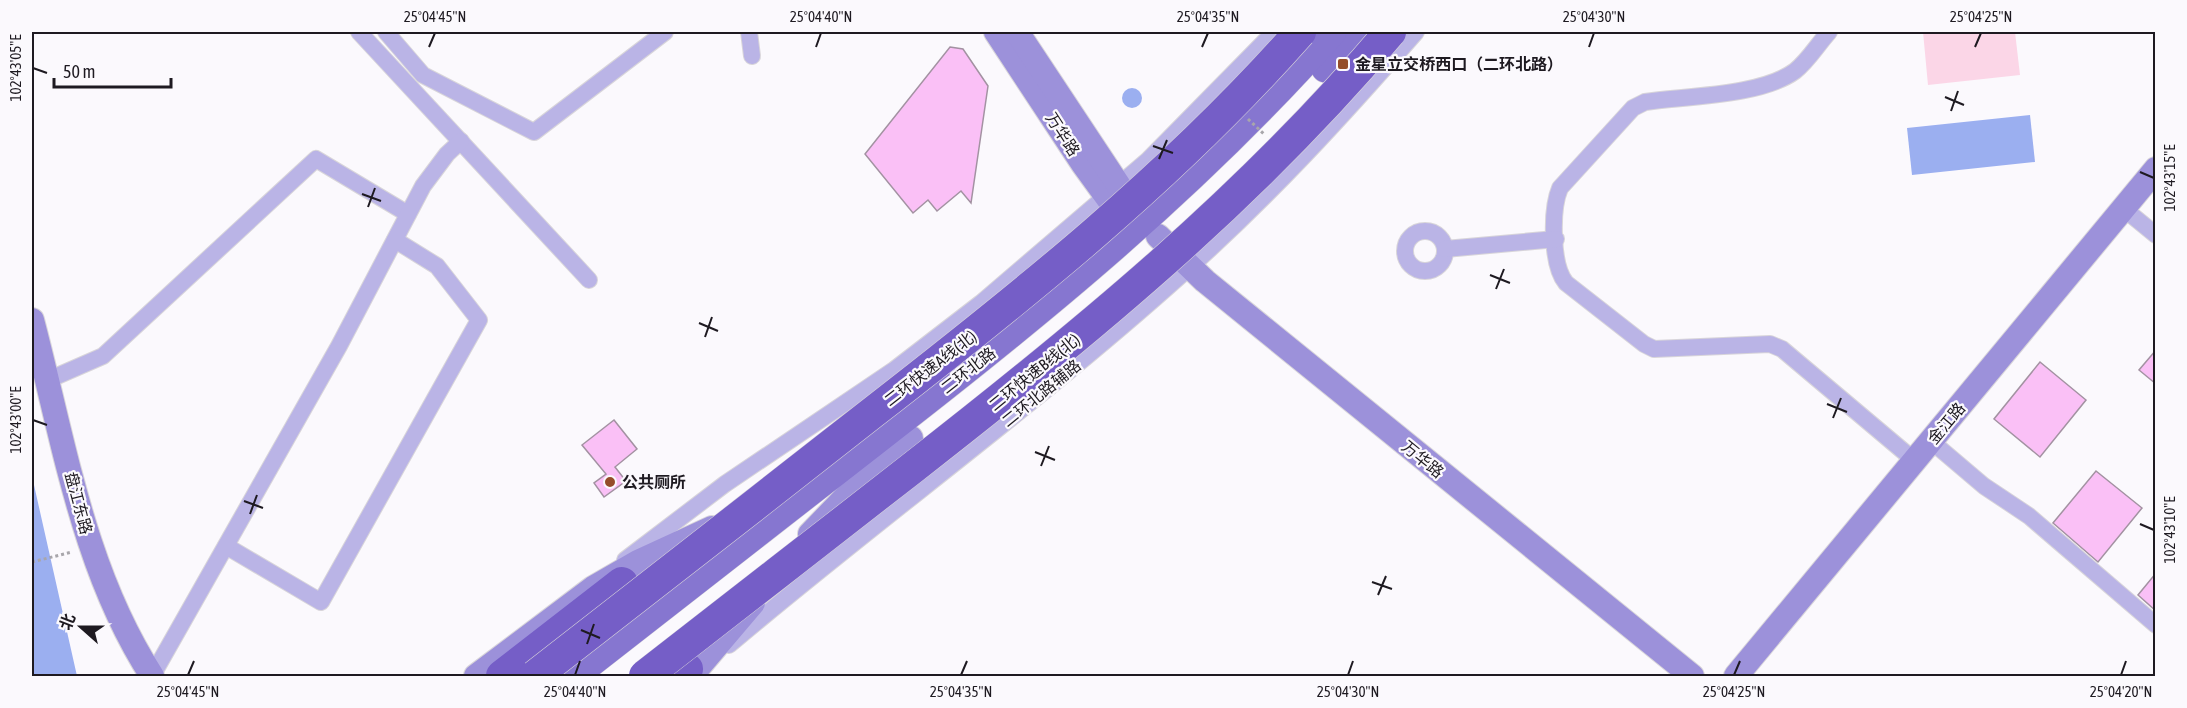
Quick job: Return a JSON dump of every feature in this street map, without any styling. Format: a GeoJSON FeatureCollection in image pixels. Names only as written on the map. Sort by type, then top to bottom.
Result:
{"type":"FeatureCollection","features":[{"type":"Feature","properties":{"kind":"highway","name":"二环快速A线(北)"},"geometry":{"type":"LineString","coordinates":[[535,676],[905,431],[1041,280],[1124,208],[1230,108],[1300,32]]}},
{"type":"Feature","properties":{"kind":"highway","name":"二环快速B线(北)"},"geometry":{"type":"LineString","coordinates":[[645,676],[905,431],[1084,332],[1192,238],[1278,155],[1390,32]]}},
{"type":"Feature","properties":{"kind":"highway"},"geometry":{"type":"LineString","coordinates":[[502,676],[679,541],[905,431]]}},
{"type":"Feature","properties":{"kind":"highway"},"geometry":{"type":"LineString","coordinates":[[677,676],[786,585],[905,431]]}},
{"type":"Feature","properties":{"kind":"main road","name":"二环北路"},"geometry":{"type":"LineString","coordinates":[[605,676],[777,531],[905,431],[1069,313],[1333,32]]}},
{"type":"Feature","properties":{"kind":"main road","name":"二环北路"},"geometry":{"type":"LineString","coordinates":[[1146,230],[1261,138],[1358,32]]}},
{"type":"Feature","properties":{"kind":"main road","name":"二环北路"},"geometry":{"type":"LineString","coordinates":[[575,676],[777,531]]}},
{"type":"Feature","properties":{"kind":"street"},"geometry":{"type":"LineString","coordinates":[[359,32],[589,280]]}},
{"type":"Feature","properties":{"kind":"street"},"geometry":{"type":"LineString","coordinates":[[386,32],[423,75],[534,132],[665,32]]}},
{"type":"Feature","properties":{"kind":"street"},"geometry":{"type":"LineString","coordinates":[[749,32],[752,56]]}},
{"type":"Feature","properties":{"kind":"street","name":"万华路"},"geometry":{"type":"LineString","coordinates":[[996,32],[1112,192],[1146,230],[1189,268],[1692,676]]}},
{"type":"Feature","properties":{"kind":"street","name":"万华路"},"geometry":{"type":"LineString","coordinates":[[1017,32],[1112,192]]}},
{"type":"Feature","properties":{"kind":"street"},"geometry":{"type":"LineString","coordinates":[[476,676],[703,500],[912,357],[1112,192],[1207,102],[1274,32]]}},
{"type":"Feature","properties":{"kind":"street","name":"二环北路辅路"},"geometry":{"type":"LineString","coordinates":[[691,676],[1089,354],[1189,268],[1306,155],[1416,32]]}},
{"type":"Feature","properties":{"kind":"street"},"geometry":{"type":"LineString","coordinates":[[1829,32],[1797,69],[1779,81],[1757,88],[1645,102],[1633,108],[1560,188],[1555,201],[1559,274],[1566,283],[1644,344],[1654,349],[1770,344],[1782,349],[1915,461]]}},
{"type":"Feature","properties":{"kind":"street"},"geometry":{"type":"LineString","coordinates":[[152,676],[339,346],[423,186],[460,141]]}},
{"type":"Feature","properties":{"kind":"street"},"geometry":{"type":"LineString","coordinates":[[48,380],[103,356],[316,159],[408,214]]}},
{"type":"Feature","properties":{"kind":"street","name":"金江路"},"geometry":{"type":"LineString","coordinates":[[1736,676],[2156,169]]}},
{"type":"Feature","properties":{"kind":"street"},"geometry":{"type":"LineString","coordinates":[[2123,208],[2156,235]]}},
{"type":"Feature","properties":{"kind":"street"},"geometry":{"type":"LineString","coordinates":[[1445,249],[1556,239]]}},
{"type":"Feature","properties":{"kind":"street"},"geometry":{"type":"LineString","coordinates":[[226,546],[321,602],[479,320],[437,266],[395,240]]}},
{"type":"Feature","properties":{"kind":"street","name":"盘江东路"},"geometry":{"type":"LineString","coordinates":[[32,320],[98,569],[132,645],[152,676]]}},
{"type":"Feature","properties":{"kind":"street"},"geometry":{"type":"LineString","coordinates":[[548,620],[616,575],[800,487],[905,431]]}},
{"type":"Feature","properties":{"kind":"street"},"geometry":{"type":"LineString","coordinates":[[691,676],[822,521],[905,431]]}},
{"type":"Feature","properties":{"kind":"street"},"geometry":{"type":"LineString","coordinates":[[1931,441],[1984,486],[2029,516],[2156,625]]}},
{"type":"Feature","properties":{"kind":"path"},"geometry":{"type":"LineString","coordinates":[[1242,112],[1267,137]]}},
{"type":"Feature","properties":{"kind":"path"},"geometry":{"type":"LineString","coordinates":[[32,562],[68,553]]}},
{"type":"Feature","properties":{"kind":"shaded area"},"geometry":{"type":"Polygon","coordinates":[[[1923,32],[2015,32],[2020,75],[1928,85],[1923,32]]]}},
{"type":"Feature","properties":{"kind":"water"},"geometry":{"type":"Polygon","coordinates":[[[1132,88],[1139,91],[1142,98],[1139,105],[1132,108],[1125,105],[1122,98],[1125,91],[1132,88]]]}},
{"type":"Feature","properties":{"kind":"water"},"geometry":{"type":"Polygon","coordinates":[[[2030,115],[2035,162],[1912,175],[1907,128],[2030,115]]]}},
{"type":"Feature","properties":{"kind":"water"},"geometry":{"type":"Polygon","coordinates":[[[32,476],[77,676],[34,676],[32,669],[32,476]]]}},
{"type":"Feature","properties":{"kind":"building"},"geometry":{"type":"Polygon","coordinates":[[[950,47],[963,49],[988,86],[971,203],[961,191],[937,211],[928,200],[913,213],[865,154],[950,47]]]}},
{"type":"Feature","properties":{"kind":"building"},"geometry":{"type":"Polygon","coordinates":[[[2156,350],[2156,384],[2139,370],[2156,350]]]}},
{"type":"Feature","properties":{"kind":"building"},"geometry":{"type":"Polygon","coordinates":[[[2040,362],[2086,400],[2040,457],[1994,419],[2040,362]]]}},
{"type":"Feature","properties":{"kind":"building"},"geometry":{"type":"Polygon","coordinates":[[[614,420],[637,449],[615,467],[626,481],[604,497],[594,483],[606,474],[582,445],[614,420]]]}},
{"type":"Feature","properties":{"kind":"building"},"geometry":{"type":"Polygon","coordinates":[[[2096,471],[2142,508],[2098,562],[2053,523],[2096,471]]]}},
{"type":"Feature","properties":{"kind":"building"},"geometry":{"type":"Polygon","coordinates":[[[2156,573],[2156,611],[2138,595],[2156,573]]]}},
{"type":"Feature","properties":{"kind":"place","name":"金星立交桥西口（二环北路）"},"geometry":{"type":"Point","coordinates":[1343,64]}},
{"type":"Feature","properties":{"kind":"place","name":"公共厕所"},"geometry":{"type":"Point","coordinates":[610,482]}}]}
